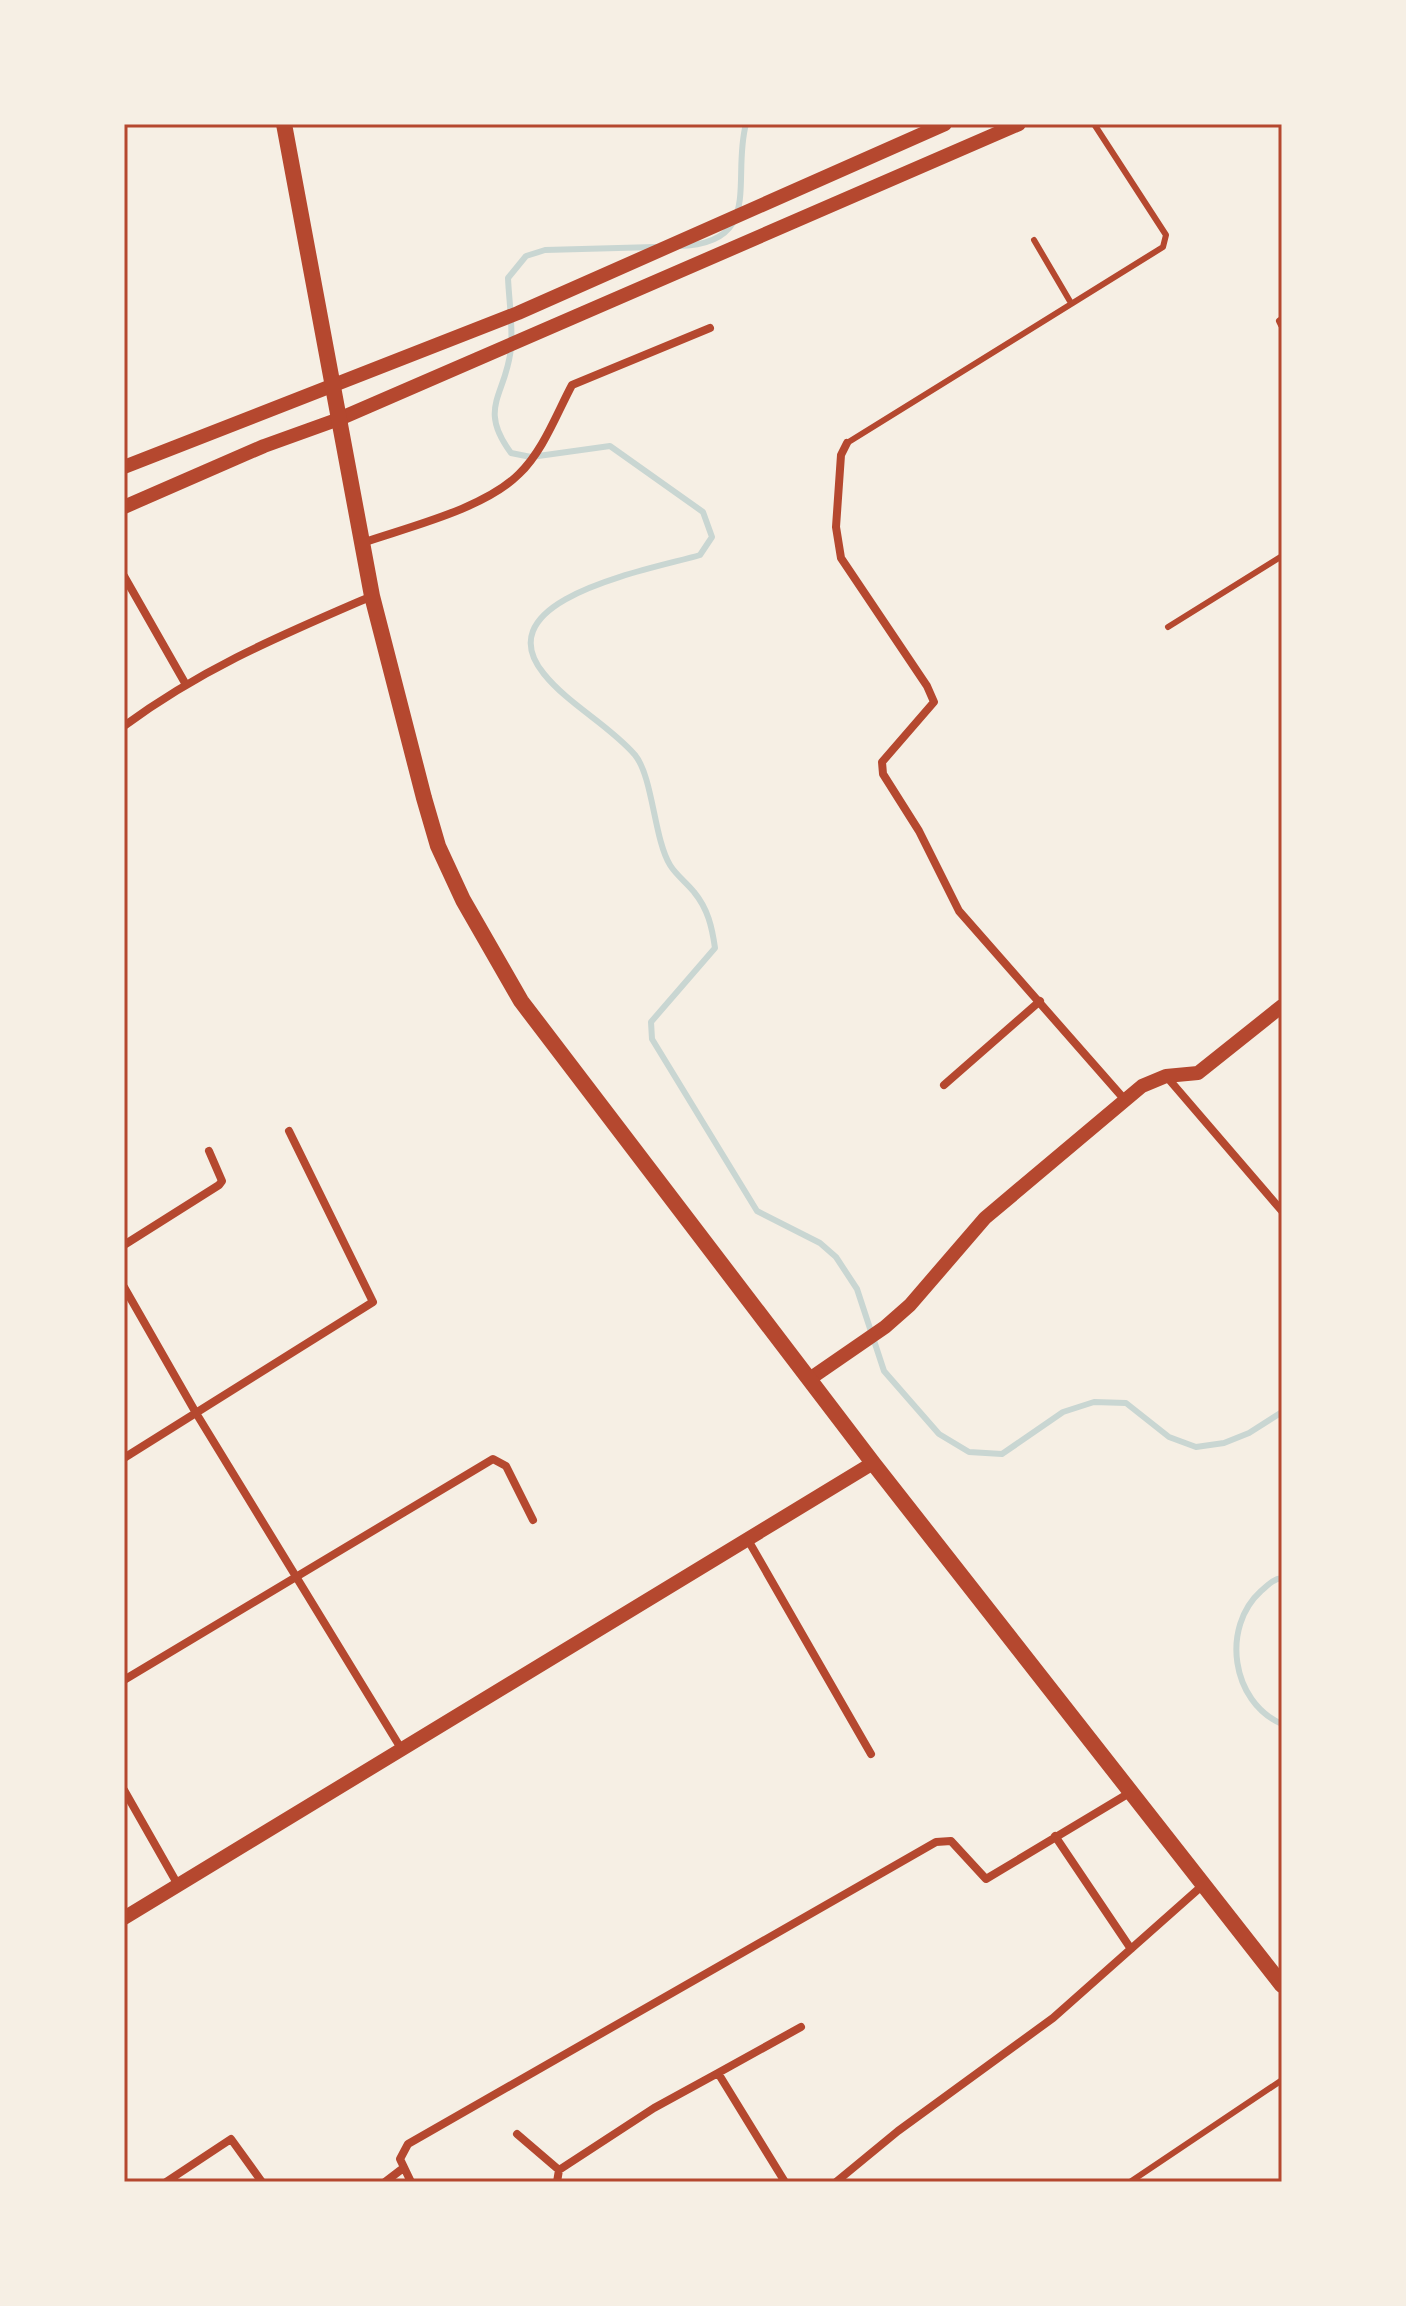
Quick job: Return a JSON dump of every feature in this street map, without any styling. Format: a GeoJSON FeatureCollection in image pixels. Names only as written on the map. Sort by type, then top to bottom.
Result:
{"type":"FeatureCollection","features":[{"type":"Feature","properties":{"kind":"main road"},"geometry":{"type":"LineString","coordinates":[[284,124],[372,596],[438,846],[498,965],[521,1001],[873,1463],[1282,1985]]}},
{"type":"Feature","properties":{"kind":"street"},"geometry":{"type":"LineString","coordinates":[[124,467],[518,313],[945,124]]}},
{"type":"Feature","properties":{"kind":"street"},"geometry":{"type":"LineString","coordinates":[[124,507],[264,446],[339,419],[1019,124]]}},
{"type":"Feature","properties":{"kind":"street"},"geometry":{"type":"LineString","coordinates":[[362,543],[454,510],[518,476],[537,453],[572,385],[710,328]]}},
{"type":"Feature","properties":{"kind":"street"},"geometry":{"type":"LineString","coordinates":[[847,443],[841,455],[836,527],[841,558],[927,686],[934,702],[884,758],[881,767],[919,831],[959,911],[1125,1100]]}},
{"type":"Feature","properties":{"kind":"street"},"geometry":{"type":"LineString","coordinates":[[124,576],[185,683]]}},
{"type":"Feature","properties":{"kind":"street"},"geometry":{"type":"LineString","coordinates":[[124,726],[185,683],[224,661],[372,596]]}},
{"type":"Feature","properties":{"kind":"street"},"geometry":{"type":"LineString","coordinates":[[944,1085],[1040,1001]]}},
{"type":"Feature","properties":{"kind":"street"},"geometry":{"type":"LineString","coordinates":[[811,1378],[885,1327],[910,1305],[985,1218],[1142,1086],[1166,1076],[1198,1073],[1282,1006]]}},
{"type":"Feature","properties":{"kind":"street"},"geometry":{"type":"LineString","coordinates":[[1166,1076],[1282,1211]]}},
{"type":"Feature","properties":{"kind":"street"},"geometry":{"type":"LineString","coordinates":[[124,1458],[373,1302],[289,1131]]}},
{"type":"Feature","properties":{"kind":"street"},"geometry":{"type":"LineString","coordinates":[[124,1245],[219,1185],[222,1181],[209,1151]]}},
{"type":"Feature","properties":{"kind":"street"},"geometry":{"type":"LineString","coordinates":[[124,1287],[196,1413],[402,1750]]}},
{"type":"Feature","properties":{"kind":"street"},"geometry":{"type":"LineString","coordinates":[[124,1680],[493,1459],[506,1466],[533,1520]]}},
{"type":"Feature","properties":{"kind":"street"},"geometry":{"type":"LineString","coordinates":[[124,1918],[873,1463]]}},
{"type":"Feature","properties":{"kind":"street"},"geometry":{"type":"LineString","coordinates":[[748,1540],[871,1754]]}},
{"type":"Feature","properties":{"kind":"street"},"geometry":{"type":"LineString","coordinates":[[124,1790],[178,1885]]}},
{"type":"Feature","properties":{"kind":"street"},"geometry":{"type":"LineString","coordinates":[[411,2182],[402,2169],[400,2159],[408,2144],[936,1842],[951,1841],[986,1879],[1131,1792]]}},
{"type":"Feature","properties":{"kind":"street"},"geometry":{"type":"LineString","coordinates":[[1055,1836],[1131,1949]]}},
{"type":"Feature","properties":{"kind":"street"},"geometry":{"type":"LineString","coordinates":[[836,2182],[898,2131],[1053,2018],[1203,1885]]}},
{"type":"Feature","properties":{"kind":"street"},"geometry":{"type":"LineString","coordinates":[[557,2182],[559,2170],[654,2108],[801,2027]]}},
{"type":"Feature","properties":{"kind":"street"},"geometry":{"type":"LineString","coordinates":[[718,2073],[785,2182]]}},
{"type":"Feature","properties":{"kind":"street"},"geometry":{"type":"LineString","coordinates":[[517,2134],[559,2170]]}},
{"type":"Feature","properties":{"kind":"street"},"geometry":{"type":"LineString","coordinates":[[166,2182],[231,2139],[262,2182]]}},
{"type":"Feature","properties":{"kind":"street"},"geometry":{"type":"LineString","coordinates":[[385,2182],[402,2169]]}},
{"type":"Feature","properties":{"kind":"lane"},"geometry":{"type":"LineString","coordinates":[[847,443],[1167,241],[1094,124]]}},
{"type":"Feature","properties":{"kind":"lane"},"geometry":{"type":"LineString","coordinates":[[1034,240],[1071,303]]}},
{"type":"Feature","properties":{"kind":"lane"},"geometry":{"type":"LineString","coordinates":[[1168,627],[1282,556]]}},
{"type":"Feature","properties":{"kind":"lane"},"geometry":{"type":"LineString","coordinates":[[1130,2182],[1282,2080]]}},
{"type":"Feature","properties":{"kind":"waterway"},"geometry":{"type":"LineString","coordinates":[[678,246],[705,242],[723,234],[734,221],[739,205],[746,124]]}},
{"type":"Feature","properties":{"kind":"waterway"},"geometry":{"type":"LineString","coordinates":[[655,247],[545,250],[526,256],[508,278],[511,348],[495,412],[501,437],[511,453],[531,457],[610,446],[703,512],[712,537],[700,555],[614,579],[582,591],[554,607],[536,625],[531,648],[544,674],[554,685],[635,755],[646,778],[665,854],[672,869],[699,898],[709,918],[715,948],[651,1022],[652,1039],[757,1211],[820,1243],[836,1257],[857,1289],[884,1371],[939,1434],[969,1452],[1002,1454],[1063,1412],[1094,1402],[1126,1403],[1169,1437],[1196,1447],[1224,1443],[1249,1433],[1282,1412]]}},
{"type":"Feature","properties":{"kind":"waterway"},"geometry":{"type":"LineString","coordinates":[[1282,1578],[1268,1585],[1248,1606],[1240,1624],[1237,1643],[1237,1663],[1242,1682],[1265,1713],[1282,1724]]}}]}
